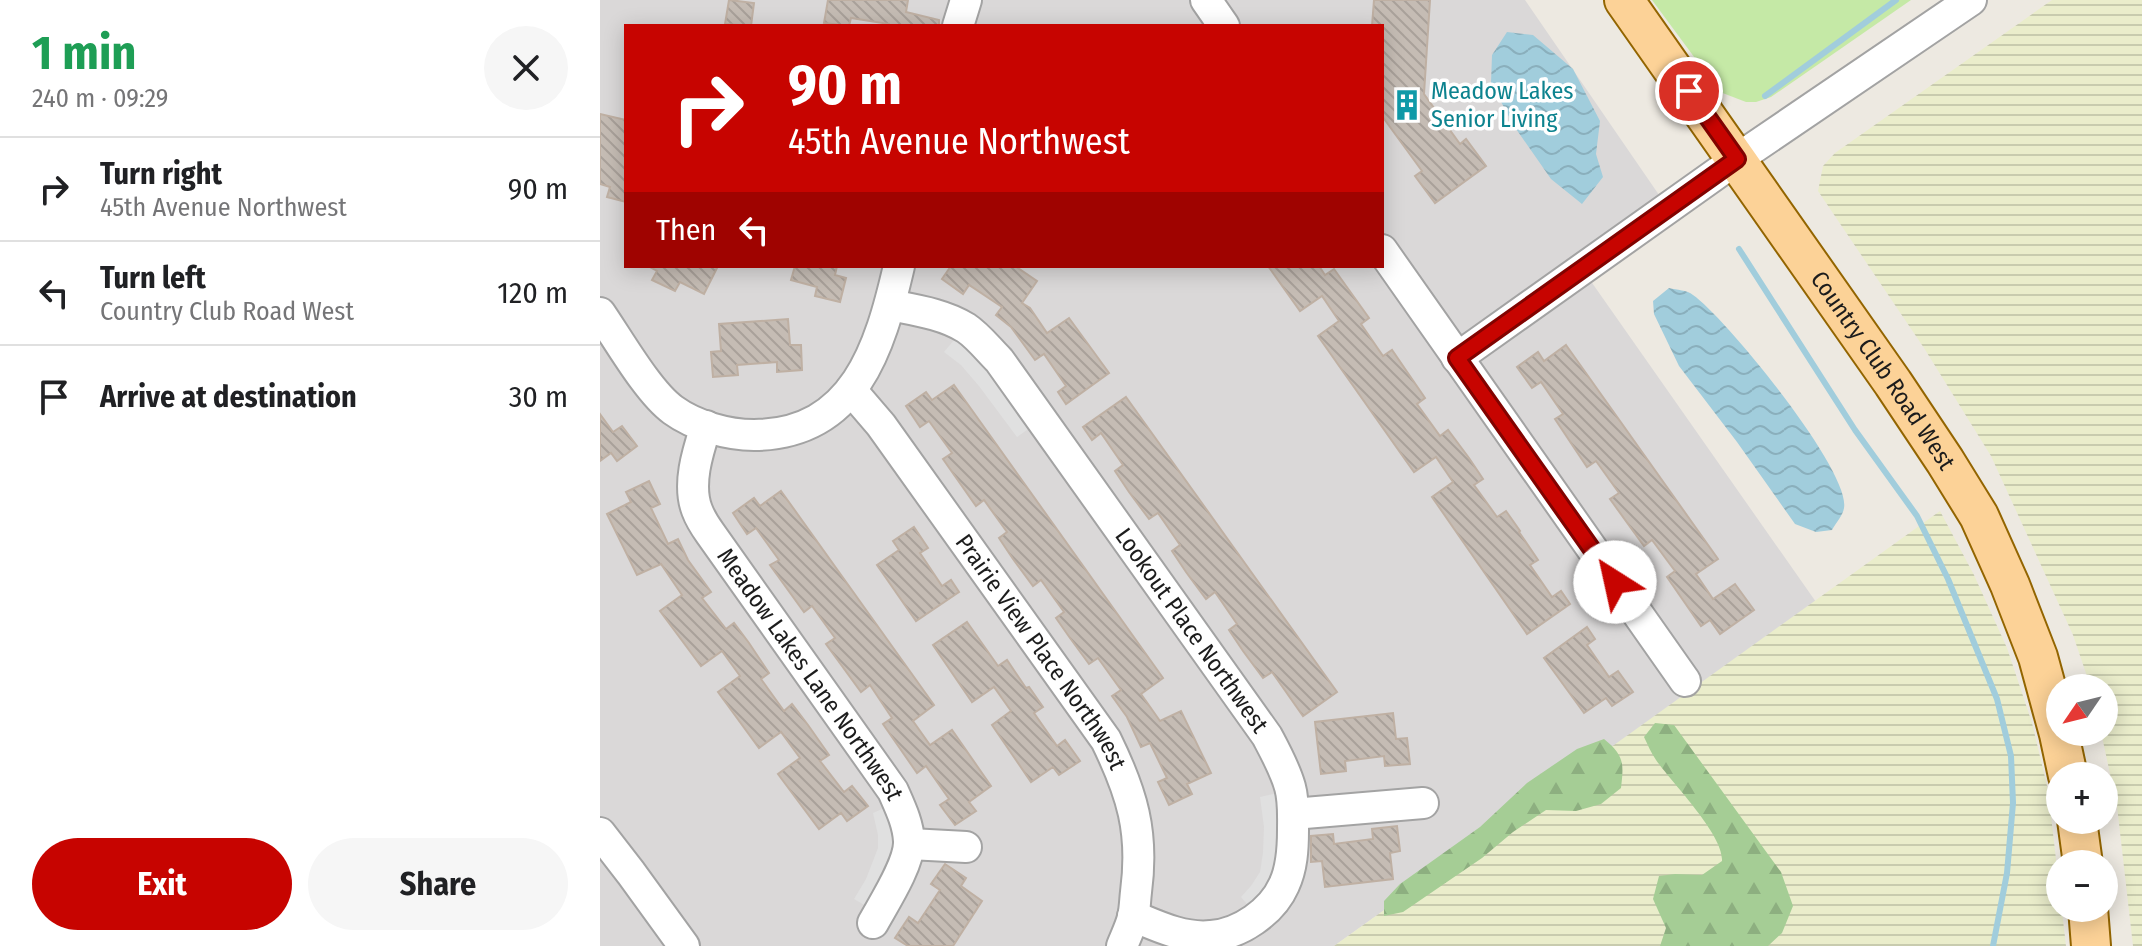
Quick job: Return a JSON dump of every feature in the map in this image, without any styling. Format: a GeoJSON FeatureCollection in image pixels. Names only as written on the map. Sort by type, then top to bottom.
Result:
{"type":"FeatureCollection","features":[{"type":"Feature","properties":{"kind":"main road","name":"Country Club Road West"},"geometry":{"type":"LineString","coordinates":[[1624,0],[1893,383],[1979,516],[2038,657],[2065,762]]}},
{"type":"Feature","properties":{"kind":"main road"},"geometry":{"type":"LineString","coordinates":[[2089,922],[2091,946]]}},
{"type":"Feature","properties":{"kind":"street"},"geometry":{"type":"LineString","coordinates":[[959,24],[966,0]]}},
{"type":"Feature","properties":{"kind":"street"},"geometry":{"type":"LineString","coordinates":[[1206,0],[1223,24]]}},
{"type":"Feature","properties":{"kind":"street"},"geometry":{"type":"LineString","coordinates":[[1457,358],[1737,159],[1971,0]]}},
{"type":"Feature","properties":{"kind":"street"},"geometry":{"type":"LineString","coordinates":[[1384,253],[1685,681]]}},
{"type":"Feature","properties":{"kind":"street"},"geometry":{"type":"LineString","coordinates":[[600,313],[658,395],[687,419],[747,435],[790,432],[825,414],[863,374],[890,305],[899,268]]}},
{"type":"Feature","properties":{"kind":"street","name":"Lookout Place Northwest"},"geometry":{"type":"LineString","coordinates":[[890,305],[951,320],[965,327],[999,360],[1267,736],[1283,767],[1291,790],[1293,814],[1290,867],[1283,887],[1258,917],[1228,933],[1210,937],[1165,930],[1133,916]]}},
{"type":"Feature","properties":{"kind":"street","name":"Prairie View Place Northwest"},"geometry":{"type":"LineString","coordinates":[[851,390],[881,425],[1106,740],[1133,805],[1139,844],[1133,916],[1122,946]]}},
{"type":"Feature","properties":{"kind":"street","name":"Meadow Lakes Lane Northwest"},"geometry":{"type":"LineString","coordinates":[[706,426],[692,488],[697,510],[710,533],[893,791],[904,817],[910,844]]}},
{"type":"Feature","properties":{"kind":"street"},"geometry":{"type":"LineString","coordinates":[[1293,814],[1423,803]]}},
{"type":"Feature","properties":{"kind":"street"},"geometry":{"type":"LineString","coordinates":[[600,833],[684,946]]}},
{"type":"Feature","properties":{"kind":"street"},"geometry":{"type":"LineString","coordinates":[[873,923],[901,871],[910,844],[966,847]]}},
{"type":"Feature","properties":{"kind":"shaded area"},"geometry":{"type":"Polygon","coordinates":[[[600,0],[1525,0],[1668,208],[1583,270],[1816,602],[1334,946],[600,946],[600,0]]]}},
{"type":"Feature","properties":{"kind":"shaded area"},"geometry":{"type":"Polygon","coordinates":[[[965,327],[1041,420],[1017,437],[961,365],[944,352],[965,327]]]}},
{"type":"Feature","properties":{"kind":"shaded area"},"geometry":{"type":"Polygon","coordinates":[[[1291,790],[1293,814],[1258,917],[1241,897],[1260,872],[1264,827],[1260,797],[1291,790]]]}},
{"type":"Feature","properties":{"kind":"shaded area"},"geometry":{"type":"Polygon","coordinates":[[[898,802],[904,817],[878,913],[854,899],[878,848],[873,813],[898,802]]]}},
{"type":"Feature","properties":{"kind":"green space"},"geometry":{"type":"Polygon","coordinates":[[[1652,0],[1911,0],[1771,97],[1746,102],[1720,92],[1652,0]]]}},
{"type":"Feature","properties":{"kind":"green space"},"geometry":{"type":"Polygon","coordinates":[[[2052,0],[2142,0],[2142,946],[2133,946],[2118,815],[2118,762],[2107,762],[2104,746],[2118,746],[2118,674],[2086,674],[2073,635],[1991,456],[1924,348],[1818,191],[1823,166],[1835,153],[2052,0]]]}},
{"type":"Feature","properties":{"kind":"green space"},"geometry":{"type":"Polygon","coordinates":[[[1940,511],[1974,575],[2007,648],[2032,723],[2046,782],[2046,834],[2053,834],[2055,850],[2046,850],[2046,922],[2063,922],[2066,946],[1334,946],[1940,511]]]}},
{"type":"Feature","properties":{"kind":"green space"},"geometry":{"type":"Polygon","coordinates":[[[1655,723],[1674,725],[1781,872],[1793,906],[1782,933],[1768,946],[1660,946],[1666,928],[1653,899],[1659,876],[1702,875],[1722,861],[1715,837],[1656,760],[1644,737],[1655,723]]]}},
{"type":"Feature","properties":{"kind":"green space"},"geometry":{"type":"Polygon","coordinates":[[[1604,739],[1616,750],[1621,760],[1621,788],[1601,804],[1576,811],[1546,810],[1403,912],[1384,916],[1384,901],[1400,884],[1480,827],[1527,783],[1577,749],[1604,739]]]}},
{"type":"Feature","properties":{"kind":"water"},"geometry":{"type":"Polygon","coordinates":[[[1507,32],[1533,35],[1573,69],[1600,121],[1596,154],[1603,177],[1582,204],[1551,179],[1514,126],[1491,83],[1492,55],[1507,32]]]}},
{"type":"Feature","properties":{"kind":"water"},"geometry":{"type":"Polygon","coordinates":[[[1669,288],[1691,293],[1709,309],[1757,362],[1808,430],[1841,489],[1844,508],[1832,530],[1816,532],[1795,524],[1679,366],[1654,314],[1653,301],[1669,288]]]}},
{"type":"Feature","properties":{"kind":"building"},"geometry":{"type":"Polygon","coordinates":[[[729,0],[754,3],[751,24],[725,24],[729,0]]]}},
{"type":"Feature","properties":{"kind":"building"},"geometry":{"type":"Polygon","coordinates":[[[828,0],[908,0],[906,12],[939,20],[939,24],[889,24],[851,18],[850,24],[824,23],[828,0]]]}},
{"type":"Feature","properties":{"kind":"building","name":"Meadow Lakes Senior Living"},"geometry":{"type":"Polygon","coordinates":[[[1374,0],[1430,0],[1424,94],[1460,144],[1466,139],[1486,166],[1435,203],[1415,176],[1422,171],[1384,119],[1384,24],[1372,24],[1374,0]]]}},
{"type":"Feature","properties":{"kind":"building"},"geometry":{"type":"Polygon","coordinates":[[[600,114],[624,120],[624,201],[607,197],[610,187],[600,184],[600,114]]]}},
{"type":"Feature","properties":{"kind":"building"},"geometry":{"type":"Polygon","coordinates":[[[652,268],[717,268],[704,294],[680,282],[675,291],[652,280],[657,271],[652,268]]]}},
{"type":"Feature","properties":{"kind":"building"},"geometry":{"type":"Polygon","coordinates":[[[794,268],[837,268],[835,275],[846,278],[840,302],[815,296],[817,287],[791,280],[794,268]]]}},
{"type":"Feature","properties":{"kind":"building"},"geometry":{"type":"Polygon","coordinates":[[[950,268],[1018,268],[1037,281],[1022,303],[1030,308],[1047,333],[1069,318],[1109,373],[1066,404],[1058,392],[1066,386],[1044,354],[1035,360],[1011,327],[996,315],[1002,307],[969,285],[963,294],[942,279],[950,268]]]}},
{"type":"Feature","properties":{"kind":"building"},"geometry":{"type":"Polygon","coordinates":[[[1269,268],[1320,268],[1325,275],[1334,269],[1369,318],[1361,324],[1383,356],[1392,350],[1425,398],[1417,404],[1440,436],[1448,430],[1483,479],[1474,485],[1497,517],[1506,511],[1520,531],[1538,560],[1530,565],[1552,597],[1561,591],[1570,604],[1527,634],[1432,497],[1453,482],[1436,457],[1414,472],[1318,336],[1339,321],[1322,296],[1300,311],[1269,268]]]}},
{"type":"Feature","properties":{"kind":"building"},"geometry":{"type":"Polygon","coordinates":[[[788,319],[790,345],[801,345],[802,370],[777,372],[777,362],[737,365],[738,375],[713,377],[711,352],[721,351],[719,324],[788,319]]]}},
{"type":"Feature","properties":{"kind":"building"},"geometry":{"type":"Polygon","coordinates":[[[1566,345],[1718,559],[1696,574],[1713,599],[1735,584],[1754,610],[1720,634],[1710,620],[1701,626],[1667,577],[1675,571],[1652,540],[1644,546],[1610,499],[1619,493],[1596,461],[1587,467],[1555,419],[1563,414],[1541,382],[1532,388],[1517,367],[1538,352],[1544,361],[1566,345]]]}},
{"type":"Feature","properties":{"kind":"building"},"geometry":{"type":"Polygon","coordinates":[[[954,385],[1163,678],[1141,694],[1160,721],[1181,711],[1211,773],[1187,784],[1192,794],[1169,805],[1158,782],[1167,778],[1150,743],[1141,747],[1127,717],[1112,696],[1121,690],[1098,658],[1089,664],[1056,618],[1064,612],[1041,580],[1033,586],[999,538],[1007,532],[984,500],[976,506],[943,459],[952,453],[929,421],[920,427],[906,406],[926,392],[932,400],[954,385]]]}},
{"type":"Feature","properties":{"kind":"building"},"geometry":{"type":"Polygon","coordinates":[[[1126,397],[1337,692],[1303,716],[1272,672],[1263,678],[1243,651],[1229,630],[1237,624],[1215,592],[1206,599],[1186,572],[1172,551],[1180,545],[1158,513],[1149,519],[1129,492],[1115,471],[1123,465],[1101,433],[1092,440],[1083,427],[1126,397]]]}},
{"type":"Feature","properties":{"kind":"building"},"geometry":{"type":"Polygon","coordinates":[[[600,414],[613,432],[622,426],[637,446],[617,461],[611,453],[600,461],[600,414]]]}},
{"type":"Feature","properties":{"kind":"building"},"geometry":{"type":"Polygon","coordinates":[[[649,481],[660,504],[651,508],[668,544],[678,539],[688,560],[711,592],[702,598],[726,629],[734,623],[749,643],[769,673],[761,679],[784,711],[792,704],[808,725],[829,755],[820,761],[844,792],[852,786],[868,806],[847,821],[841,813],[819,829],[778,774],[800,758],[781,732],[759,748],[718,692],[740,676],[722,651],[701,666],[660,611],[682,595],[661,564],[637,575],[607,514],[631,502],[626,492],[649,481]]]}},
{"type":"Feature","properties":{"kind":"building"},"geometry":{"type":"Polygon","coordinates":[[[781,491],[934,705],[913,721],[930,745],[952,730],[991,786],[969,802],[976,811],[955,825],[940,805],[949,799],[926,766],[917,773],[883,724],[892,718],[870,685],[861,692],[826,644],[835,638],[812,606],[804,612],[770,565],[779,560],[756,528],[747,534],[733,513],[754,498],[760,506],[781,491]]]}},
{"type":"Feature","properties":{"kind":"building"},"geometry":{"type":"Polygon","coordinates":[[[914,527],[928,548],[920,553],[942,586],[951,580],[959,592],[916,621],[877,565],[899,550],[893,541],[914,527]]]}},
{"type":"Feature","properties":{"kind":"building"},"geometry":{"type":"Polygon","coordinates":[[[967,622],[998,666],[1007,660],[1026,688],[1029,687],[1043,707],[1034,713],[1057,746],[1065,740],[1080,761],[1059,775],[1053,767],[1031,782],[992,725],[1011,711],[994,687],[972,702],[933,645],[967,622]]]}},
{"type":"Feature","properties":{"kind":"building"},"geometry":{"type":"Polygon","coordinates":[[[1587,627],[1595,639],[1587,645],[1609,677],[1618,671],[1633,692],[1612,706],[1606,698],[1584,713],[1544,658],[1587,627]]]}},
{"type":"Feature","properties":{"kind":"building"},"geometry":{"type":"Polygon","coordinates":[[[1393,713],[1396,739],[1407,738],[1410,764],[1385,766],[1384,756],[1345,761],[1346,771],[1321,774],[1315,722],[1393,713]]]}},
{"type":"Feature","properties":{"kind":"building"},"geometry":{"type":"Polygon","coordinates":[[[1397,826],[1400,851],[1390,853],[1393,879],[1325,887],[1322,861],[1311,862],[1311,836],[1333,834],[1334,844],[1373,839],[1372,829],[1397,826]]]}},
{"type":"Feature","properties":{"kind":"building"},"geometry":{"type":"Polygon","coordinates":[[[945,864],[966,878],[961,886],[982,901],[953,946],[908,946],[895,938],[909,917],[918,923],[940,890],[931,884],[945,864]]]}},
{"type":"Feature","properties":{"kind":"waterway"},"geometry":{"type":"LineString","coordinates":[[1765,96],[1896,0]]}},
{"type":"Feature","properties":{"kind":"waterway"},"geometry":{"type":"LineString","coordinates":[[1739,249],[1855,430],[1917,516],[1948,579],[1997,699],[2011,756],[2013,803],[2007,873],[1993,946]]}},
{"type":"Feature","properties":{"kind":"place","name":"Meadow Lakes Senior Living"},"geometry":{"type":"Point","coordinates":[1407,105]}},
{"type":"Feature","properties":{"kind":"route"},"geometry":{"type":"LineString","coordinates":[[1615,582],[1457,358],[1737,159],[1689,91]]}}]}
